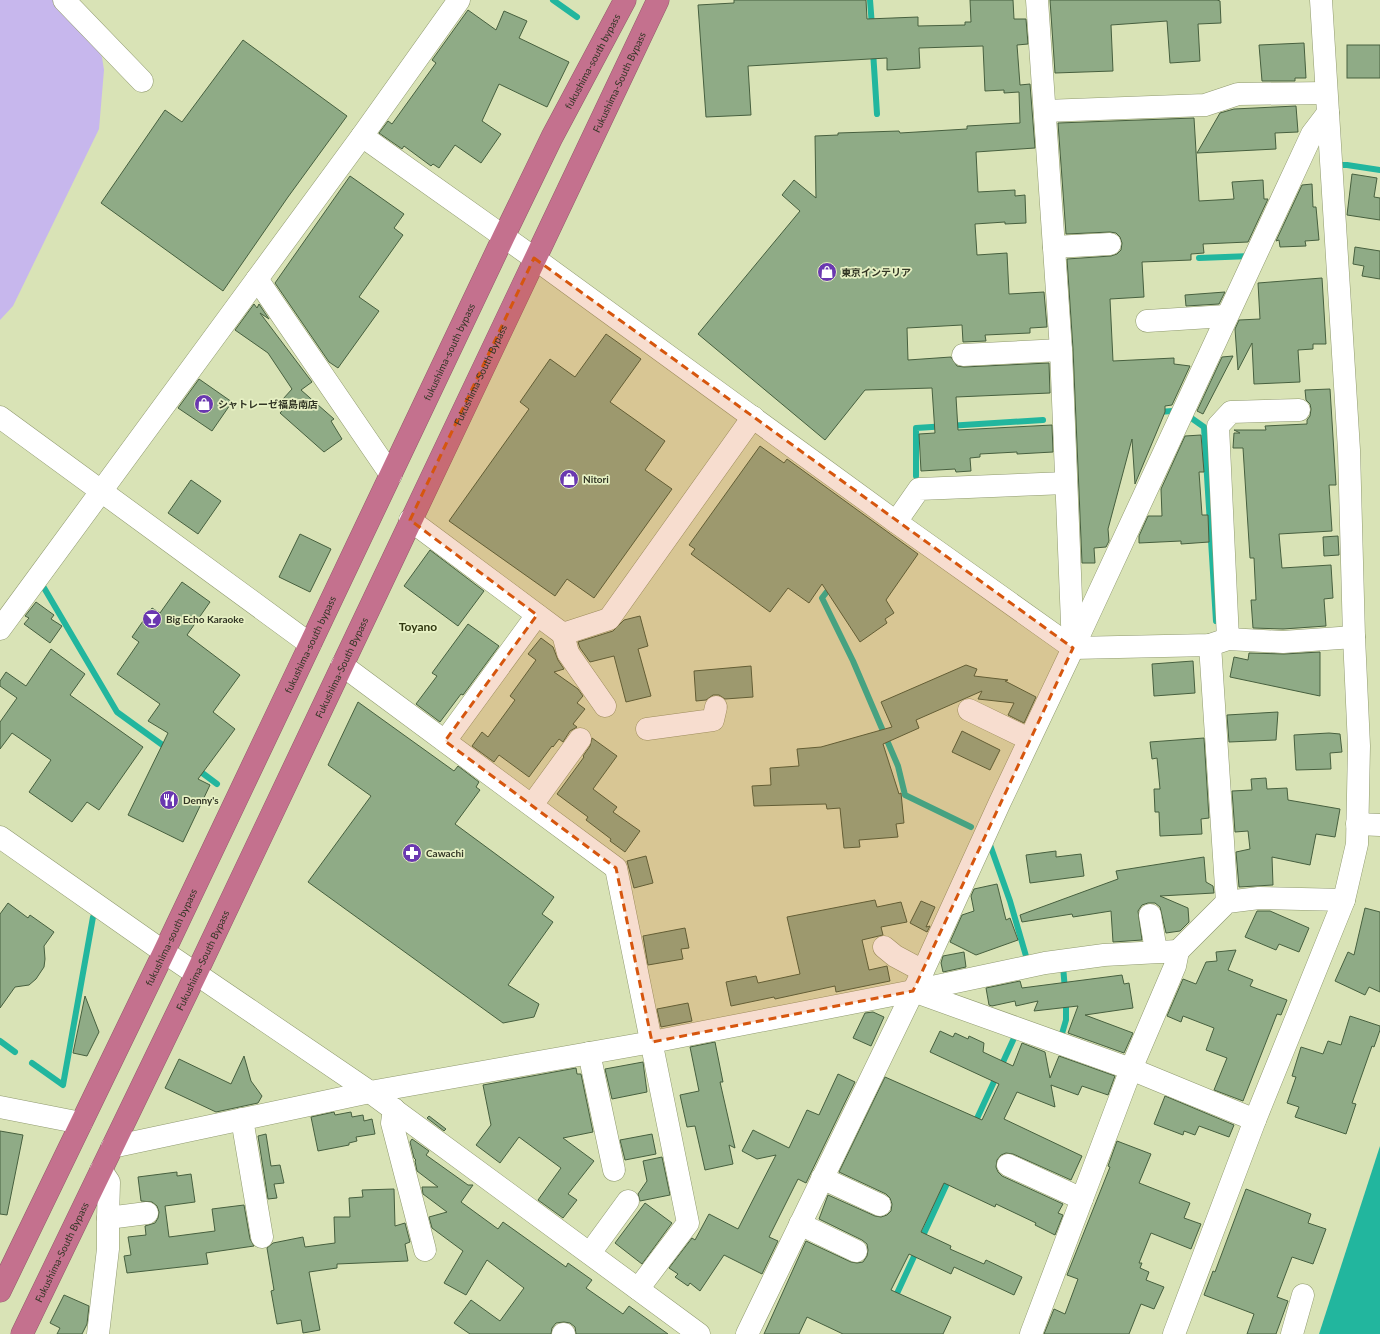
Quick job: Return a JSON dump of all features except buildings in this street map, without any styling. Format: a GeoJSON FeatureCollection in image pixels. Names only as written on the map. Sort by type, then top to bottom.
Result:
{"type":"FeatureCollection","features":[{"type":"Feature","properties":{"kind":"highway","name":"fukushima-south bypass"},"geometry":{"type":"LineString","coordinates":[[0,1291],[164,952],[552,137],[626,0]]}},
{"type":"Feature","properties":{"kind":"highway","name":"Fukushima-South Bypass"},"geometry":{"type":"LineString","coordinates":[[22,1334],[196,974],[534,258],[658,0]]}},
{"type":"Feature","properties":{"kind":"street"},"geometry":{"type":"LineString","coordinates":[[64,0],[142,81]]}},
{"type":"Feature","properties":{"kind":"street"},"geometry":{"type":"LineString","coordinates":[[0,629],[362,136],[459,0]]}},
{"type":"Feature","properties":{"kind":"street"},"geometry":{"type":"LineString","coordinates":[[1037,0],[1061,350],[1073,648]]}},
{"type":"Feature","properties":{"kind":"street"},"geometry":{"type":"LineString","coordinates":[[1174,1334],[1255,1120],[1344,900],[1357,844],[1359,746],[1354,637],[1349,450],[1321,0]]}},
{"type":"Feature","properties":{"kind":"street"},"geometry":{"type":"LineString","coordinates":[[1045,111],[1205,105],[1238,94],[1327,103]]}},
{"type":"Feature","properties":{"kind":"street"},"geometry":{"type":"LineString","coordinates":[[747,1334],[923,971],[1029,739],[1073,648],[1226,316],[1327,103]]}},
{"type":"Feature","properties":{"kind":"street"},"geometry":{"type":"LineString","coordinates":[[362,136],[504,236],[896,522],[1073,648],[1219,642],[1283,642],[1354,637]]}},
{"type":"Feature","properties":{"kind":"street"},"geometry":{"type":"LineString","coordinates":[[1054,247],[1110,244]]}},
{"type":"Feature","properties":{"kind":"street"},"geometry":{"type":"LineString","coordinates":[[257,279],[391,475]]}},
{"type":"Feature","properties":{"kind":"street"},"geometry":{"type":"LineString","coordinates":[[1147,321],[1226,316]]}},
{"type":"Feature","properties":{"kind":"street"},"geometry":{"type":"LineString","coordinates":[[963,355],[1061,350]]}},
{"type":"Feature","properties":{"kind":"street"},"geometry":{"type":"LineString","coordinates":[[1227,902],[1219,642],[1218,426],[1231,412],[1299,410]]}},
{"type":"Feature","properties":{"kind":"street"},"geometry":{"type":"LineString","coordinates":[[563,634],[609,619],[753,417]]}},
{"type":"Feature","properties":{"kind":"street"},"geometry":{"type":"LineString","coordinates":[[0,418],[101,490],[310,644]]}},
{"type":"Feature","properties":{"kind":"street"},"geometry":{"type":"LineString","coordinates":[[896,522],[919,489],[1066,482]]}},
{"type":"Feature","properties":{"kind":"street"},"geometry":{"type":"LineString","coordinates":[[410,520],[563,634],[568,653],[605,706]]}},
{"type":"Feature","properties":{"kind":"street"},"geometry":{"type":"LineString","coordinates":[[445,741],[537,615]]}},
{"type":"Feature","properties":{"kind":"street"},"geometry":{"type":"LineString","coordinates":[[342,665],[616,868],[688,1223],[638,1289]]}},
{"type":"Feature","properties":{"kind":"street"},"geometry":{"type":"LineString","coordinates":[[647,729],[713,720],[716,707]]}},
{"type":"Feature","properties":{"kind":"street"},"geometry":{"type":"LineString","coordinates":[[969,710],[1029,739]]}},
{"type":"Feature","properties":{"kind":"street"},"geometry":{"type":"LineString","coordinates":[[532,805],[580,739]]}},
{"type":"Feature","properties":{"kind":"street"},"geometry":{"type":"LineString","coordinates":[[1357,824],[1380,825]]}},
{"type":"Feature","properties":{"kind":"street"},"geometry":{"type":"LineString","coordinates":[[0,837],[164,952],[394,1109],[699,1334]]}},
{"type":"Feature","properties":{"kind":"street"},"geometry":{"type":"LineString","coordinates":[[1032,1334],[1131,1069],[1176,966],[1178,951],[1227,902],[1258,898],[1344,900]]}},
{"type":"Feature","properties":{"kind":"street"},"geometry":{"type":"LineString","coordinates":[[1150,915],[1156,951]]}},
{"type":"Feature","properties":{"kind":"street"},"geometry":{"type":"LineString","coordinates":[[884,947],[895,956],[923,971]]}},
{"type":"Feature","properties":{"kind":"street"},"geometry":{"type":"LineString","coordinates":[[112,1147],[370,1092],[652,1042],[913,991],[1044,962],[1104,955],[1178,951]]}},
{"type":"Feature","properties":{"kind":"street"},"geometry":{"type":"LineString","coordinates":[[913,991],[1131,1069],[1255,1120]]}},
{"type":"Feature","properties":{"kind":"street"},"geometry":{"type":"LineString","coordinates":[[589,1053],[614,1170]]}},
{"type":"Feature","properties":{"kind":"street"},"geometry":{"type":"LineString","coordinates":[[0,1107],[81,1123]]}},
{"type":"Feature","properties":{"kind":"street"},"geometry":{"type":"LineString","coordinates":[[394,1109],[392,1123],[425,1250]]}},
{"type":"Feature","properties":{"kind":"street"},"geometry":{"type":"LineString","coordinates":[[242,1120],[262,1237]]}},
{"type":"Feature","properties":{"kind":"street"},"geometry":{"type":"LineString","coordinates":[[1008,1165],[1082,1199]]}},
{"type":"Feature","properties":{"kind":"street"},"geometry":{"type":"LineString","coordinates":[[98,1334],[113,1250],[108,1218],[109,1182],[101,1170]]}},
{"type":"Feature","properties":{"kind":"street"},"geometry":{"type":"LineString","coordinates":[[822,1178],[880,1204]]}},
{"type":"Feature","properties":{"kind":"street"},"geometry":{"type":"LineString","coordinates":[[590,1253],[628,1201]]}},
{"type":"Feature","properties":{"kind":"street"},"geometry":{"type":"LineString","coordinates":[[108,1218],[147,1213]]}},
{"type":"Feature","properties":{"kind":"street"},"geometry":{"type":"LineString","coordinates":[[800,1224],[856,1251]]}},
{"type":"Feature","properties":{"kind":"street"},"geometry":{"type":"LineString","coordinates":[[1292,1334],[1303,1295]]}},
{"type":"Feature","properties":{"kind":"highlighted area"},"geometry":{"type":"Polygon","coordinates":[[[534,258],[1073,648],[913,991],[652,1042],[616,868],[445,741],[537,615],[410,520],[534,258]]]}},
{"type":"Feature","properties":{"kind":"shaded area"},"geometry":{"type":"Polygon","coordinates":[[[0,0],[55,0],[91,39],[102,57],[104,70],[99,129],[13,306],[0,320],[0,0]]]}},
{"type":"Feature","properties":{"kind":"water"},"geometry":{"type":"Polygon","coordinates":[[[1380,1146],[1380,1334],[1319,1334],[1380,1146]]]}},
{"type":"Feature","properties":{"kind":"waterway"},"geometry":{"type":"LineString","coordinates":[[553,0],[577,17]]}},
{"type":"Feature","properties":{"kind":"waterway"},"geometry":{"type":"LineString","coordinates":[[870,0],[872,26]]}},
{"type":"Feature","properties":{"kind":"waterway"},"geometry":{"type":"LineString","coordinates":[[873,51],[877,114]]}},
{"type":"Feature","properties":{"kind":"waterway"},"geometry":{"type":"LineString","coordinates":[[1334,165],[1347,165],[1380,170]]}},
{"type":"Feature","properties":{"kind":"waterway"},"geometry":{"type":"LineString","coordinates":[[1199,258],[1251,256]]}},
{"type":"Feature","properties":{"kind":"waterway"},"geometry":{"type":"LineString","coordinates":[[1157,412],[1173,411]]}},
{"type":"Feature","properties":{"kind":"waterway"},"geometry":{"type":"LineString","coordinates":[[1187,415],[1204,427],[1216,621]]}},
{"type":"Feature","properties":{"kind":"waterway"},"geometry":{"type":"LineString","coordinates":[[916,476],[916,428],[1043,420]]}},
{"type":"Feature","properties":{"kind":"waterway"},"geometry":{"type":"LineString","coordinates":[[40,581],[117,712],[168,749]]}},
{"type":"Feature","properties":{"kind":"waterway"},"geometry":{"type":"LineString","coordinates":[[832,585],[822,598],[853,661],[898,766],[905,795],[971,827]]}},
{"type":"Feature","properties":{"kind":"waterway"},"geometry":{"type":"LineString","coordinates":[[197,769],[217,784]]}},
{"type":"Feature","properties":{"kind":"waterway"},"geometry":{"type":"LineString","coordinates":[[989,842],[1010,901],[1026,956]]}},
{"type":"Feature","properties":{"kind":"waterway"},"geometry":{"type":"LineString","coordinates":[[32,1063],[63,1085],[93,917]]}},
{"type":"Feature","properties":{"kind":"waterway"},"geometry":{"type":"LineString","coordinates":[[1063,966],[1065,990]]}},
{"type":"Feature","properties":{"kind":"waterway"},"geometry":{"type":"LineString","coordinates":[[1061,1037],[1066,1020],[1066,1001]]}},
{"type":"Feature","properties":{"kind":"waterway"},"geometry":{"type":"LineString","coordinates":[[974,1125],[1015,1036]]}},
{"type":"Feature","properties":{"kind":"waterway"},"geometry":{"type":"LineString","coordinates":[[0,1041],[15,1052]]}},
{"type":"Feature","properties":{"kind":"waterway"},"geometry":{"type":"LineString","coordinates":[[921,1240],[950,1177]]}},
{"type":"Feature","properties":{"kind":"waterway"},"geometry":{"type":"LineString","coordinates":[[894,1300],[917,1250]]}},
{"type":"Feature","properties":{"kind":"place","name":"東京インテリア"},"geometry":{"type":"Point","coordinates":[827,272]}},
{"type":"Feature","properties":{"kind":"place","name":"シャトレーゼ福島南店"},"geometry":{"type":"Point","coordinates":[204,404]}},
{"type":"Feature","properties":{"kind":"place","name":"Nitori"},"geometry":{"type":"Point","coordinates":[569,479]}},
{"type":"Feature","properties":{"kind":"place","name":"Big Echo Karaoke"},"geometry":{"type":"Point","coordinates":[152,619]}},
{"type":"Feature","properties":{"kind":"place","name":"Denny's"},"geometry":{"type":"Point","coordinates":[169,800]}},
{"type":"Feature","properties":{"kind":"place","name":"Cawachi"},"geometry":{"type":"Point","coordinates":[412,853]}},
{"type":"Feature","properties":{"kind":"district","name":"Toyano"},"geometry":{"type":"Point","coordinates":[418,626]}}]}
